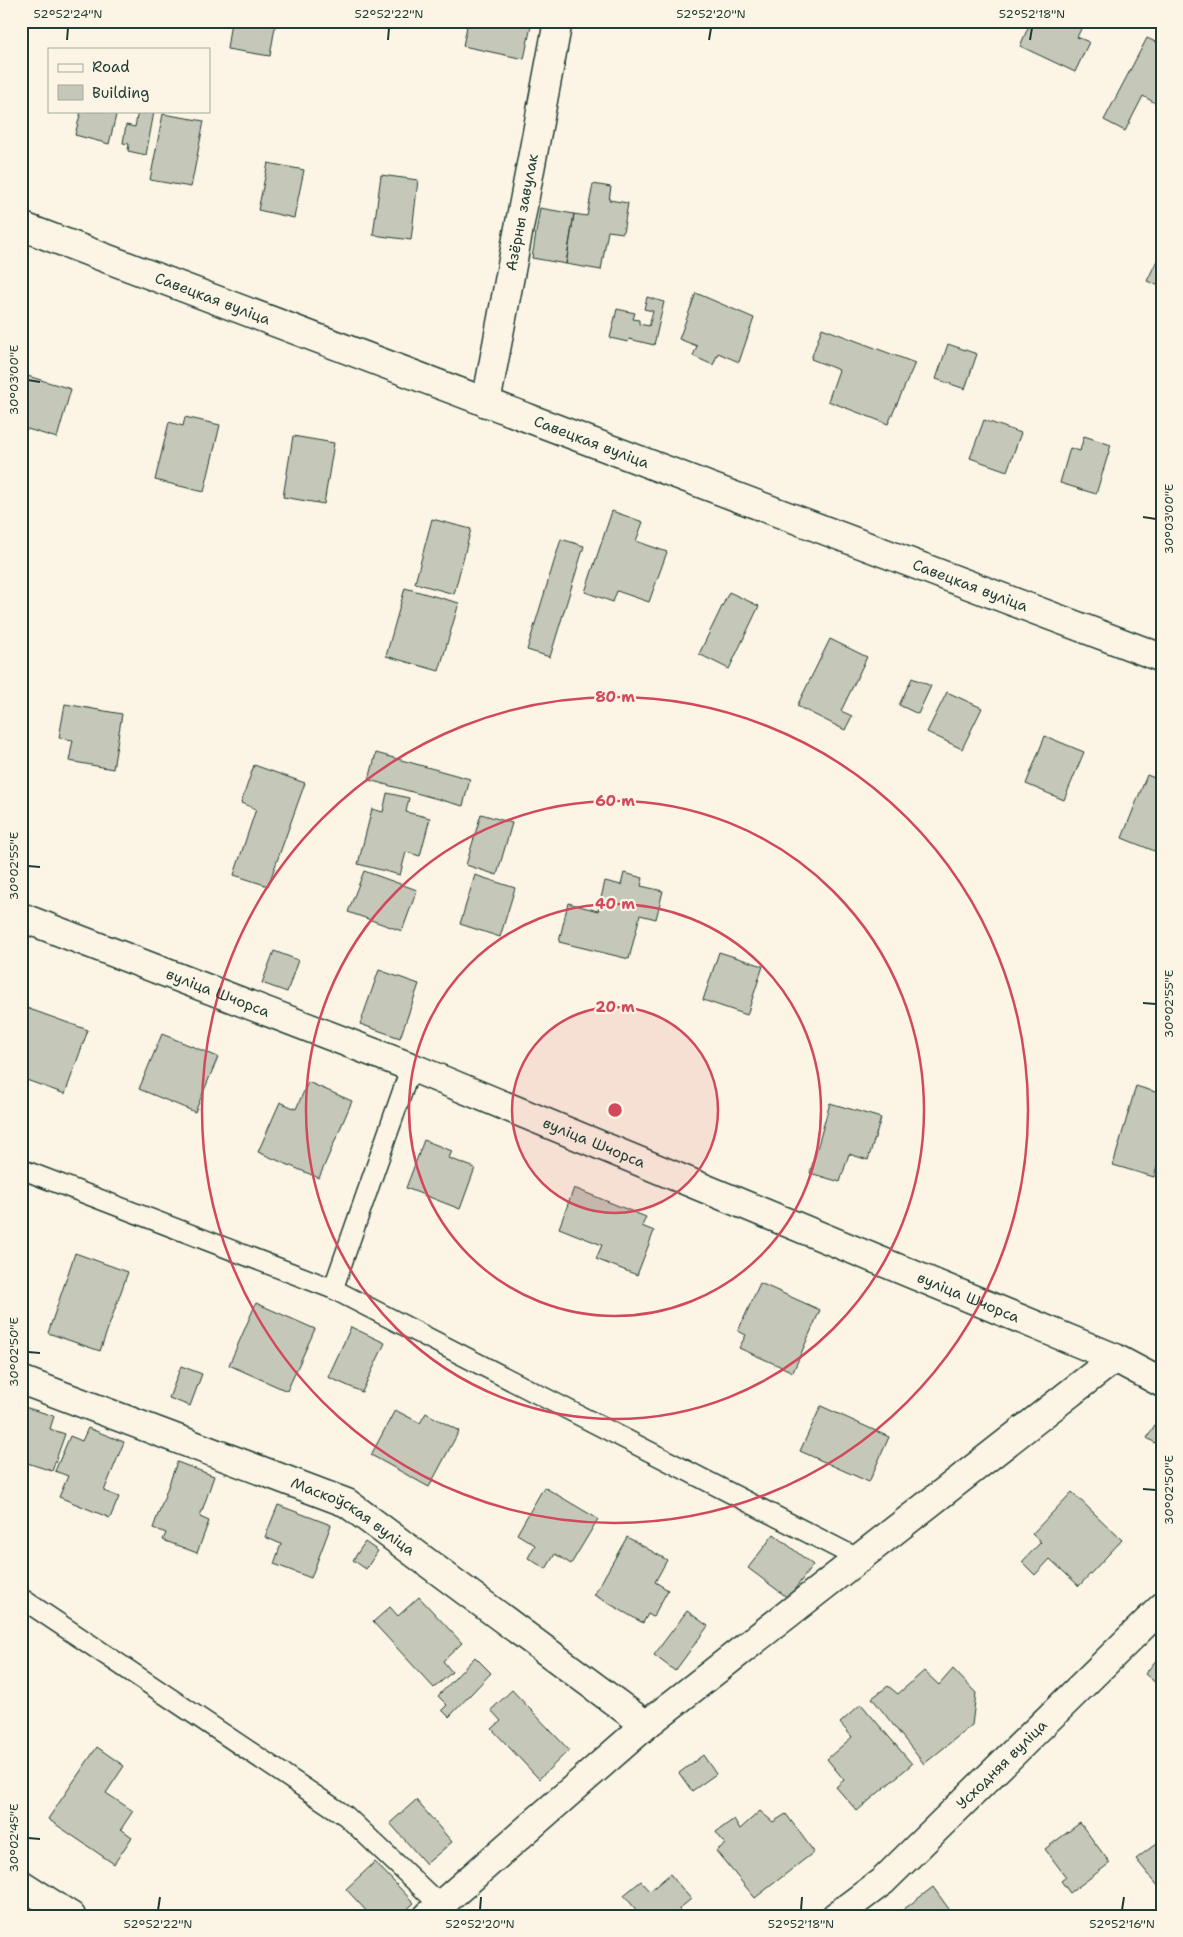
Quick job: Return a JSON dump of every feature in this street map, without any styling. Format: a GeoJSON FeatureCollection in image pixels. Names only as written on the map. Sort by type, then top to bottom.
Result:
{"type":"FeatureCollection","features":[{"type":"Feature","properties":{"kind":"street","name":"Азёрны завулак"},"geometry":{"type":"LineString","coordinates":[[486,403],[558,21]]}},
{"type":"Feature","properties":{"kind":"street","name":"Савецкая вуліца"},"geometry":{"type":"LineString","coordinates":[[21,226],[1162,658]]}},
{"type":"Feature","properties":{"kind":"street","name":"вуліца Шчорса"},"geometry":{"type":"LineString","coordinates":[[21,917],[411,1067],[1115,1358],[1162,1383]]}},
{"type":"Feature","properties":{"kind":"street"},"geometry":{"type":"LineString","coordinates":[[434,1910],[646,1724],[1115,1358]]}},
{"type":"Feature","properties":{"kind":"street","name":"Маскоўская вуліца"},"geometry":{"type":"LineString","coordinates":[[21,1380],[347,1503],[646,1724]]}},
{"type":"Feature","properties":{"kind":"street","name":"Усходняя вуліца"},"geometry":{"type":"LineString","coordinates":[[836,1916],[883,1881],[1162,1607]]}},
{"type":"Feature","properties":{"kind":"street"},"geometry":{"type":"LineString","coordinates":[[21,1884],[71,1916]]}},
{"type":"Feature","properties":{"kind":"lane"},"geometry":{"type":"LineString","coordinates":[[333,1289],[411,1067]]}},
{"type":"Feature","properties":{"kind":"lane"},"geometry":{"type":"LineString","coordinates":[[21,1169],[333,1289],[859,1559]]}},
{"type":"Feature","properties":{"kind":"lane"},"geometry":{"type":"LineString","coordinates":[[21,1598],[346,1816],[434,1910]]}},
{"type":"Feature","properties":{"kind":"building"},"geometry":{"type":"Polygon","coordinates":[[[231,21],[276,21],[270,56],[227,49],[231,21]]]}},
{"type":"Feature","properties":{"kind":"building"},"geometry":{"type":"Polygon","coordinates":[[[468,21],[532,21],[524,59],[463,46],[468,21]]]}},
{"type":"Feature","properties":{"kind":"building"},"geometry":{"type":"Polygon","coordinates":[[[1031,21],[1085,21],[1077,37],[1089,42],[1075,72],[1020,46],[1031,21]]]}},
{"type":"Feature","properties":{"kind":"building"},"geometry":{"type":"Polygon","coordinates":[[[1147,38],[1162,45],[1162,107],[1143,96],[1125,131],[1104,120],[1147,38]]]}},
{"type":"Feature","properties":{"kind":"building"},"geometry":{"type":"Polygon","coordinates":[[[81,112],[117,112],[109,144],[75,135],[81,112]]]}},
{"type":"Feature","properties":{"kind":"building"},"geometry":{"type":"Polygon","coordinates":[[[138,112],[154,112],[146,155],[128,151],[129,144],[123,143],[126,125],[135,127],[138,112]]]}},
{"type":"Feature","properties":{"kind":"building"},"geometry":{"type":"Polygon","coordinates":[[[163,114],[204,121],[191,187],[150,180],[163,114]]]}},
{"type":"Feature","properties":{"kind":"building"},"geometry":{"type":"Polygon","coordinates":[[[268,163],[304,170],[294,218],[258,210],[268,163]]]}},
{"type":"Feature","properties":{"kind":"building"},"geometry":{"type":"Polygon","coordinates":[[[381,175],[418,180],[411,240],[373,235],[381,175]]]}},
{"type":"Feature","properties":{"kind":"building"},"geometry":{"type":"Polygon","coordinates":[[[593,184],[611,187],[609,200],[628,203],[623,233],[608,231],[601,270],[566,264],[574,214],[587,216],[593,184]]]}},
{"type":"Feature","properties":{"kind":"building"},"geometry":{"type":"Polygon","coordinates":[[[540,208],[574,214],[566,264],[532,258],[540,208]]]}},
{"type":"Feature","properties":{"kind":"building"},"geometry":{"type":"Polygon","coordinates":[[[1162,250],[1162,287],[1147,281],[1162,250]]]}},
{"type":"Feature","properties":{"kind":"building"},"geometry":{"type":"Polygon","coordinates":[[[696,293],[754,318],[739,362],[718,353],[713,365],[693,356],[697,346],[679,339],[696,293]]]}},
{"type":"Feature","properties":{"kind":"building"},"geometry":{"type":"Polygon","coordinates":[[[647,297],[664,302],[654,345],[629,339],[628,342],[610,338],[617,309],[635,313],[633,319],[639,320],[639,324],[649,326],[653,311],[644,309],[647,297]]]}},
{"type":"Feature","properties":{"kind":"building"},"geometry":{"type":"Polygon","coordinates":[[[822,328],[915,363],[888,424],[828,401],[839,370],[811,359],[822,328]]]}},
{"type":"Feature","properties":{"kind":"building"},"geometry":{"type":"Polygon","coordinates":[[[948,344],[977,354],[965,389],[936,379],[948,344]]]}},
{"type":"Feature","properties":{"kind":"building"},"geometry":{"type":"Polygon","coordinates":[[[21,374],[71,389],[57,438],[21,427],[21,374]]]}},
{"type":"Feature","properties":{"kind":"building"},"geometry":{"type":"Polygon","coordinates":[[[185,417],[220,425],[204,492],[155,480],[169,422],[183,426],[185,417]]]}},
{"type":"Feature","properties":{"kind":"building"},"geometry":{"type":"Polygon","coordinates":[[[984,420],[1021,433],[1007,471],[970,458],[984,420]]]}},
{"type":"Feature","properties":{"kind":"building"},"geometry":{"type":"Polygon","coordinates":[[[293,436],[334,443],[324,504],[283,497],[293,436]]]}},
{"type":"Feature","properties":{"kind":"building"},"geometry":{"type":"Polygon","coordinates":[[[1084,436],[1111,445],[1096,494],[1060,483],[1070,448],[1080,451],[1084,436]]]}},
{"type":"Feature","properties":{"kind":"building"},"geometry":{"type":"Polygon","coordinates":[[[612,511],[643,522],[636,541],[667,552],[649,602],[617,591],[613,602],[585,592],[612,511]]]}},
{"type":"Feature","properties":{"kind":"building"},"geometry":{"type":"Polygon","coordinates":[[[432,519],[471,529],[454,594],[415,583],[432,519]]]}},
{"type":"Feature","properties":{"kind":"building"},"geometry":{"type":"Polygon","coordinates":[[[561,539],[584,546],[550,657],[527,650],[561,539]]]}},
{"type":"Feature","properties":{"kind":"building"},"geometry":{"type":"Polygon","coordinates":[[[405,588],[459,603],[439,671],[386,656],[405,588]]]}},
{"type":"Feature","properties":{"kind":"building"},"geometry":{"type":"Polygon","coordinates":[[[729,592],[759,606],[729,669],[699,654],[729,592]]]}},
{"type":"Feature","properties":{"kind":"building"},"geometry":{"type":"Polygon","coordinates":[[[830,639],[867,657],[841,711],[852,716],[845,730],[797,706],[830,639]]]}},
{"type":"Feature","properties":{"kind":"building"},"geometry":{"type":"Polygon","coordinates":[[[912,678],[931,686],[918,714],[899,705],[912,678]]]}},
{"type":"Feature","properties":{"kind":"building"},"geometry":{"type":"Polygon","coordinates":[[[947,692],[982,708],[962,749],[927,732],[947,692]]]}},
{"type":"Feature","properties":{"kind":"building"},"geometry":{"type":"Polygon","coordinates":[[[65,704],[122,714],[113,769],[69,761],[73,740],[59,738],[65,704]]]}},
{"type":"Feature","properties":{"kind":"building"},"geometry":{"type":"Polygon","coordinates":[[[1045,736],[1084,752],[1064,800],[1026,784],[1045,736]]]}},
{"type":"Feature","properties":{"kind":"building"},"geometry":{"type":"Polygon","coordinates":[[[376,753],[470,779],[463,806],[369,780],[376,753]]]}},
{"type":"Feature","properties":{"kind":"building"},"geometry":{"type":"Polygon","coordinates":[[[254,765],[305,783],[268,886],[234,875],[256,809],[241,803],[254,765]]]}},
{"type":"Feature","properties":{"kind":"building"},"geometry":{"type":"Polygon","coordinates":[[[1147,775],[1162,781],[1162,854],[1122,838],[1147,775]]]}},
{"type":"Feature","properties":{"kind":"building"},"geometry":{"type":"Polygon","coordinates":[[[387,793],[409,798],[406,812],[430,818],[420,856],[406,852],[400,875],[358,864],[372,809],[383,812],[387,793]]]}},
{"type":"Feature","properties":{"kind":"building"},"geometry":{"type":"Polygon","coordinates":[[[481,814],[512,823],[497,875],[466,865],[481,814]]]}},
{"type":"Feature","properties":{"kind":"building"},"geometry":{"type":"Polygon","coordinates":[[[364,871],[417,890],[402,931],[348,912],[364,871]]]}},
{"type":"Feature","properties":{"kind":"building"},"geometry":{"type":"Polygon","coordinates":[[[624,873],[643,878],[641,886],[663,891],[656,919],[640,915],[629,959],[559,942],[568,903],[598,911],[605,881],[621,885],[624,873]]]}},
{"type":"Feature","properties":{"kind":"building"},"geometry":{"type":"Polygon","coordinates":[[[475,875],[515,888],[500,937],[460,924],[475,875]]]}},
{"type":"Feature","properties":{"kind":"building"},"geometry":{"type":"Polygon","coordinates":[[[274,951],[298,960],[287,992],[262,983],[274,951]]]}},
{"type":"Feature","properties":{"kind":"building"},"geometry":{"type":"Polygon","coordinates":[[[719,952],[763,966],[747,1015],[703,1000],[719,952]]]}},
{"type":"Feature","properties":{"kind":"building"},"geometry":{"type":"Polygon","coordinates":[[[379,970],[419,984],[400,1038],[360,1024],[379,970]]]}},
{"type":"Feature","properties":{"kind":"building"},"geometry":{"type":"Polygon","coordinates":[[[21,1006],[88,1030],[65,1094],[21,1078],[21,1006]]]}},
{"type":"Feature","properties":{"kind":"building"},"geometry":{"type":"Polygon","coordinates":[[[162,1034],[218,1057],[195,1112],[139,1089],[162,1034]]]}},
{"type":"Feature","properties":{"kind":"building"},"geometry":{"type":"Polygon","coordinates":[[[308,1082],[352,1101],[319,1178],[258,1152],[280,1102],[296,1109],[308,1082]]]}},
{"type":"Feature","properties":{"kind":"building"},"geometry":{"type":"Polygon","coordinates":[[[1136,1086],[1162,1094],[1162,1151],[1154,1177],[1113,1165],[1136,1086]]]}},
{"type":"Feature","properties":{"kind":"building"},"geometry":{"type":"Polygon","coordinates":[[[830,1103],[881,1118],[868,1160],[849,1154],[840,1182],[810,1173],[830,1103]]]}},
{"type":"Feature","properties":{"kind":"building"},"geometry":{"type":"Polygon","coordinates":[[[424,1140],[452,1151],[449,1158],[475,1168],[460,1209],[406,1188],[424,1140]]]}},
{"type":"Feature","properties":{"kind":"building"},"geometry":{"type":"Polygon","coordinates":[[[574,1188],[646,1217],[642,1226],[654,1231],[637,1275],[596,1259],[602,1245],[559,1228],[574,1188]]]}},
{"type":"Feature","properties":{"kind":"building"},"geometry":{"type":"Polygon","coordinates":[[[75,1253],[128,1272],[100,1351],[48,1333],[75,1253]]]}},
{"type":"Feature","properties":{"kind":"building"},"geometry":{"type":"Polygon","coordinates":[[[760,1283],[820,1310],[793,1372],[739,1348],[746,1335],[738,1331],[760,1283]]]}},
{"type":"Feature","properties":{"kind":"building"},"geometry":{"type":"Polygon","coordinates":[[[256,1303],[315,1329],[287,1391],[229,1365],[256,1303]]]}},
{"type":"Feature","properties":{"kind":"building"},"geometry":{"type":"Polygon","coordinates":[[[351,1327],[385,1343],[362,1392],[328,1377],[351,1327]]]}},
{"type":"Feature","properties":{"kind":"building"},"geometry":{"type":"Polygon","coordinates":[[[181,1366],[202,1374],[190,1406],[169,1398],[181,1366]]]}},
{"type":"Feature","properties":{"kind":"building"},"geometry":{"type":"Polygon","coordinates":[[[21,1406],[54,1416],[50,1429],[65,1434],[52,1471],[21,1461],[21,1406]]]}},
{"type":"Feature","properties":{"kind":"building"},"geometry":{"type":"Polygon","coordinates":[[[821,1406],[889,1437],[869,1482],[800,1451],[821,1406]]]}},
{"type":"Feature","properties":{"kind":"building"},"geometry":{"type":"Polygon","coordinates":[[[395,1410],[420,1423],[426,1413],[459,1431],[429,1487],[371,1455],[395,1410]]]}},
{"type":"Feature","properties":{"kind":"building"},"geometry":{"type":"Polygon","coordinates":[[[1162,1413],[1162,1447],[1147,1438],[1162,1413]]]}},
{"type":"Feature","properties":{"kind":"building"},"geometry":{"type":"Polygon","coordinates":[[[88,1428],[124,1442],[104,1491],[119,1497],[110,1518],[59,1497],[68,1476],[55,1471],[70,1436],[82,1441],[88,1428]]]}},
{"type":"Feature","properties":{"kind":"building"},"geometry":{"type":"Polygon","coordinates":[[[177,1462],[214,1476],[200,1517],[209,1521],[197,1553],[163,1540],[166,1533],[153,1528],[177,1462]]]}},
{"type":"Feature","properties":{"kind":"building"},"geometry":{"type":"Polygon","coordinates":[[[544,1487],[598,1519],[571,1564],[555,1554],[546,1569],[528,1558],[535,1545],[517,1534],[544,1487]]]}},
{"type":"Feature","properties":{"kind":"building"},"geometry":{"type":"Polygon","coordinates":[[[1072,1492],[1122,1540],[1079,1586],[1050,1559],[1035,1575],[1022,1562],[1041,1542],[1032,1534],[1072,1492]]]}},
{"type":"Feature","properties":{"kind":"building"},"geometry":{"type":"Polygon","coordinates":[[[278,1505],[331,1525],[311,1578],[274,1564],[281,1544],[265,1537],[278,1505]]]}},
{"type":"Feature","properties":{"kind":"building"},"geometry":{"type":"Polygon","coordinates":[[[774,1534],[813,1565],[788,1598],[748,1568],[774,1534]]]}},
{"type":"Feature","properties":{"kind":"building"},"geometry":{"type":"Polygon","coordinates":[[[627,1537],[667,1560],[655,1582],[668,1590],[653,1617],[648,1614],[643,1623],[594,1595],[627,1537]]]}},
{"type":"Feature","properties":{"kind":"building"},"geometry":{"type":"Polygon","coordinates":[[[365,1542],[378,1551],[366,1569],[353,1560],[365,1542]]]}},
{"type":"Feature","properties":{"kind":"building"},"geometry":{"type":"Polygon","coordinates":[[[419,1597],[462,1643],[443,1661],[452,1672],[434,1688],[373,1622],[390,1607],[398,1616],[419,1597]]]}},
{"type":"Feature","properties":{"kind":"building"},"geometry":{"type":"Polygon","coordinates":[[[687,1611],[708,1626],[675,1671],[654,1655],[687,1611]]]}},
{"type":"Feature","properties":{"kind":"building"},"geometry":{"type":"Polygon","coordinates":[[[1162,1653],[1162,1688],[1145,1674],[1162,1653]]]}},
{"type":"Feature","properties":{"kind":"building"},"geometry":{"type":"Polygon","coordinates":[[[475,1657],[491,1673],[449,1717],[442,1710],[447,1705],[438,1696],[475,1657]]]}},
{"type":"Feature","properties":{"kind":"building"},"geometry":{"type":"Polygon","coordinates":[[[953,1669],[976,1693],[972,1725],[924,1764],[872,1698],[888,1686],[898,1694],[924,1671],[939,1685],[953,1669]]]}},
{"type":"Feature","properties":{"kind":"building"},"geometry":{"type":"Polygon","coordinates":[[[512,1690],[569,1750],[539,1779],[492,1729],[501,1721],[491,1710],[512,1690]]]}},
{"type":"Feature","properties":{"kind":"building"},"geometry":{"type":"Polygon","coordinates":[[[861,1704],[912,1764],[857,1811],[836,1787],[844,1780],[827,1759],[852,1737],[840,1723],[861,1704]]]}},
{"type":"Feature","properties":{"kind":"building"},"geometry":{"type":"Polygon","coordinates":[[[97,1747],[124,1766],[106,1793],[133,1811],[121,1829],[132,1837],[114,1864],[48,1819],[97,1747]]]}},
{"type":"Feature","properties":{"kind":"building"},"geometry":{"type":"Polygon","coordinates":[[[703,1755],[716,1774],[692,1791],[679,1773],[703,1755]]]}},
{"type":"Feature","properties":{"kind":"building"},"geometry":{"type":"Polygon","coordinates":[[[416,1800],[452,1842],[426,1864],[390,1823],[416,1800]]]}},
{"type":"Feature","properties":{"kind":"building"},"geometry":{"type":"Polygon","coordinates":[[[760,1811],[773,1822],[786,1814],[814,1852],[755,1898],[716,1851],[725,1844],[716,1832],[734,1819],[740,1829],[760,1811]]]}},
{"type":"Feature","properties":{"kind":"building"},"geometry":{"type":"Polygon","coordinates":[[[1080,1823],[1110,1863],[1070,1893],[1061,1881],[1066,1877],[1045,1849],[1080,1823]]]}},
{"type":"Feature","properties":{"kind":"building"},"geometry":{"type":"Polygon","coordinates":[[[1157,1843],[1162,1848],[1162,1883],[1158,1886],[1136,1859],[1157,1843]]]}},
{"type":"Feature","properties":{"kind":"building"},"geometry":{"type":"Polygon","coordinates":[[[375,1862],[414,1903],[400,1916],[371,1916],[346,1889],[375,1862]]]}},
{"type":"Feature","properties":{"kind":"building"},"geometry":{"type":"Polygon","coordinates":[[[670,1874],[691,1899],[679,1909],[684,1916],[641,1916],[624,1895],[641,1881],[650,1891],[670,1874]]]}},
{"type":"Feature","properties":{"kind":"building"},"geometry":{"type":"Polygon","coordinates":[[[933,1887],[954,1916],[895,1916],[933,1887]]]}}]}
